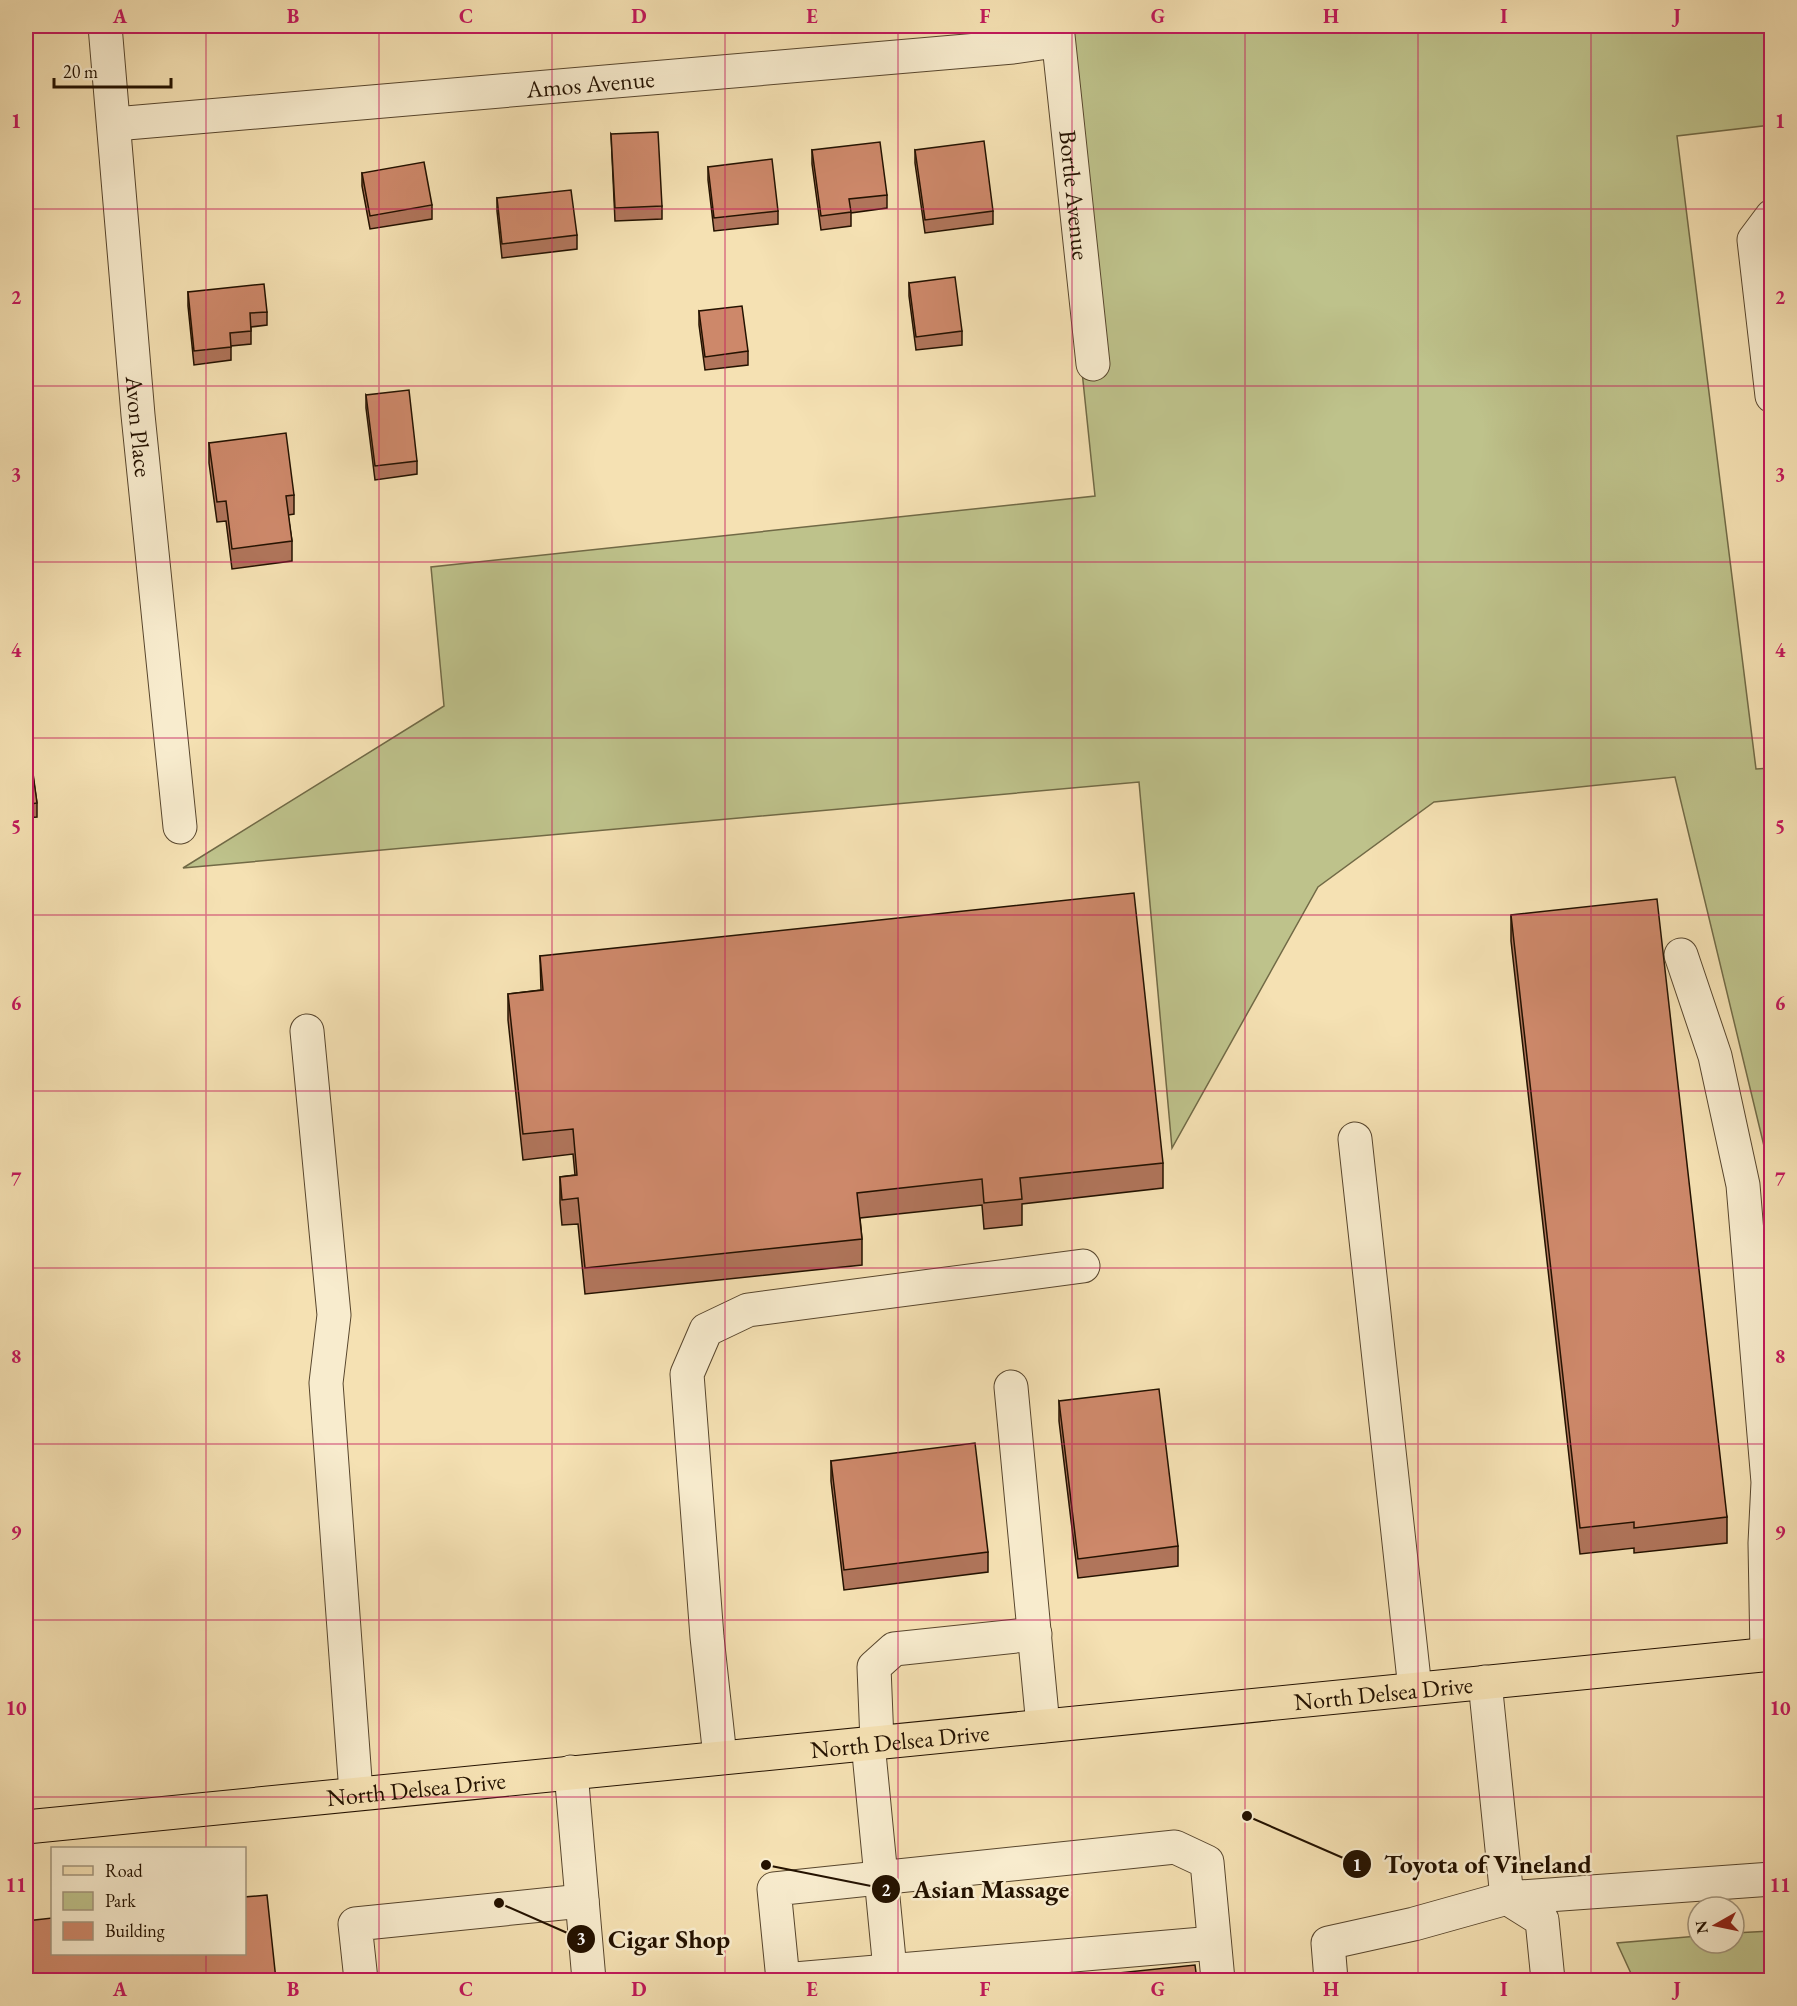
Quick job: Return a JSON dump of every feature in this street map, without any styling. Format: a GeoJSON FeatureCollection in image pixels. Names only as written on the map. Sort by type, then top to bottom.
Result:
{"type":"FeatureCollection","features":[{"type":"Feature","properties":{"kind":"main road","name":"North Delsea Drive"},"geometry":{"type":"LineString","coordinates":[[26,1827],[1769,1654]]}},
{"type":"Feature","properties":{"kind":"street","name":"Avon Place"},"geometry":{"type":"LineString","coordinates":[[105,26],[138,415],[180,827]]}},
{"type":"Feature","properties":{"kind":"street","name":"Amos Avenue"},"geometry":{"type":"LineString","coordinates":[[115,124],[1013,47],[1041,43],[1057,26]]}},
{"type":"Feature","properties":{"kind":"street","name":"Bortle Avenue"},"geometry":{"type":"LineString","coordinates":[[1057,26],[1093,364]]}},
{"type":"Feature","properties":{"kind":"street"},"geometry":{"type":"LineString","coordinates":[[1772,216],[1754,240],[1772,396]]}},
{"type":"Feature","properties":{"kind":"street"},"geometry":{"type":"LineString","coordinates":[[1681,955],[1715,1056],[1743,1185],[1762,1289],[1768,1482],[1769,1654]]}},
{"type":"Feature","properties":{"kind":"street"},"geometry":{"type":"LineString","coordinates":[[307,1031],[334,1315],[326,1383],[356,1793]]}},
{"type":"Feature","properties":{"kind":"street"},"geometry":{"type":"LineString","coordinates":[[1355,1138],[1415,1689]]}},
{"type":"Feature","properties":{"kind":"street"},"geometry":{"type":"LineString","coordinates":[[720,1758],[706,1637],[687,1374],[706,1330],[748,1310],[1083,1266]]}},
{"type":"Feature","properties":{"kind":"street"},"geometry":{"type":"LineString","coordinates":[[1011,1387],[1042,1726]]}},
{"type":"Feature","properties":{"kind":"street"},"geometry":{"type":"LineString","coordinates":[[890,1976],[880,1876],[872,1742],[874,1667],[894,1649],[1035,1634]]}},
{"type":"Feature","properties":{"kind":"street"},"geometry":{"type":"LineString","coordinates":[[1485,1682],[1508,1898]]}},
{"type":"Feature","properties":{"kind":"street"},"geometry":{"type":"LineString","coordinates":[[571,1772],[589,1980]]}},
{"type":"Feature","properties":{"kind":"street"},"geometry":{"type":"LineString","coordinates":[[1214,1943],[890,1976],[783,1980],[774,1889],[880,1876],[1175,1847],[1207,1862],[1218,1980]]}},
{"type":"Feature","properties":{"kind":"street"},"geometry":{"type":"LineString","coordinates":[[1331,1980],[1328,1943],[1414,1924],[1508,1898],[1772,1878]]}},
{"type":"Feature","properties":{"kind":"street"},"geometry":{"type":"LineString","coordinates":[[1508,1898],[1542,1920],[1548,1980]]}},
{"type":"Feature","properties":{"kind":"street"},"geometry":{"type":"LineString","coordinates":[[361,1980],[355,1924],[582,1901]]}},
{"type":"Feature","properties":{"kind":"green space"},"geometry":{"type":"Polygon","coordinates":[[[1046,26],[1771,26],[1771,125],[1677,136],[1756,769],[1771,768],[1771,1175],[1675,777],[1434,802],[1318,887],[1172,1148],[1139,782],[183,868],[444,706],[431,567],[1095,496],[1046,26]]]}},
{"type":"Feature","properties":{"kind":"green space"},"geometry":{"type":"Polygon","coordinates":[[[1771,1931],[1771,1980],[1634,1980],[1617,1943],[1686,1937],[1686,1955],[1746,1955],[1746,1932],[1771,1931]]]}},
{"type":"Feature","properties":{"kind":"building"},"geometry":{"type":"Polygon","coordinates":[[[658,132],[662,206],[615,208],[611,134],[658,132]]]}},
{"type":"Feature","properties":{"kind":"building"},"geometry":{"type":"Polygon","coordinates":[[[984,141],[993,211],[925,220],[915,150],[984,141]]]}},
{"type":"Feature","properties":{"kind":"building"},"geometry":{"type":"Polygon","coordinates":[[[880,142],[887,195],[849,199],[851,212],[821,216],[812,150],[880,142]]]}},
{"type":"Feature","properties":{"kind":"building"},"geometry":{"type":"Polygon","coordinates":[[[772,159],[778,211],[714,218],[708,167],[772,159]]]}},
{"type":"Feature","properties":{"kind":"building"},"geometry":{"type":"Polygon","coordinates":[[[424,162],[432,205],[370,216],[362,173],[424,162]]]}},
{"type":"Feature","properties":{"kind":"building"},"geometry":{"type":"Polygon","coordinates":[[[571,190],[577,235],[502,244],[497,198],[571,190]]]}},
{"type":"Feature","properties":{"kind":"building"},"geometry":{"type":"Polygon","coordinates":[[[955,277],[962,331],[916,337],[909,283],[955,277]]]}},
{"type":"Feature","properties":{"kind":"building"},"geometry":{"type":"Polygon","coordinates":[[[264,284],[267,312],[250,313],[251,331],[230,333],[231,347],[194,351],[188,292],[264,284]]]}},
{"type":"Feature","properties":{"kind":"building"},"geometry":{"type":"Polygon","coordinates":[[[742,306],[748,351],[705,357],[699,311],[742,306]]]}},
{"type":"Feature","properties":{"kind":"building"},"geometry":{"type":"Polygon","coordinates":[[[409,390],[417,461],[375,466],[366,395],[409,390]]]}},
{"type":"Feature","properties":{"kind":"building"},"geometry":{"type":"Polygon","coordinates":[[[286,433],[294,495],[286,496],[292,541],[232,549],[226,501],[217,502],[209,443],[286,433]]]}},
{"type":"Feature","properties":{"kind":"building"},"geometry":{"type":"Polygon","coordinates":[[[26,729],[37,803],[26,805],[26,729]]]}},
{"type":"Feature","properties":{"kind":"building"},"geometry":{"type":"Polygon","coordinates":[[[1134,893],[1163,1163],[1020,1178],[1022,1199],[984,1203],[982,1179],[857,1193],[862,1239],[585,1268],[578,1198],[562,1200],[560,1177],[577,1175],[573,1129],[523,1134],[508,994],[543,990],[540,956],[1134,893]]]}},
{"type":"Feature","properties":{"kind":"building"},"geometry":{"type":"Polygon","coordinates":[[[1657,899],[1727,1517],[1634,1528],[1634,1522],[1580,1528],[1511,915],[1657,899]]]}},
{"type":"Feature","properties":{"kind":"building"},"geometry":{"type":"Polygon","coordinates":[[[1159,1389],[1178,1546],[1078,1559],[1059,1401],[1159,1389]]]}},
{"type":"Feature","properties":{"kind":"building"},"geometry":{"type":"Polygon","coordinates":[[[975,1443],[988,1552],[844,1570],[831,1461],[975,1443]]]}},
{"type":"Feature","properties":{"kind":"building"},"geometry":{"type":"Polygon","coordinates":[[[267,1895],[276,1980],[26,1980],[26,1921],[51,1918],[51,1955],[246,1955],[246,1897],[267,1895]]]}},
{"type":"Feature","properties":{"kind":"building"},"geometry":{"type":"Polygon","coordinates":[[[1195,1965],[1197,1980],[1051,1980],[1195,1965]]]}},
{"type":"Feature","properties":{"kind":"place","name":"Toyota of Vineland"},"geometry":{"type":"Point","coordinates":[1247,1816]}},
{"type":"Feature","properties":{"kind":"place","name":"Asian Massage"},"geometry":{"type":"Point","coordinates":[766,1865]}},
{"type":"Feature","properties":{"kind":"place","name":"Cigar Shop"},"geometry":{"type":"Point","coordinates":[499,1903]}}]}
